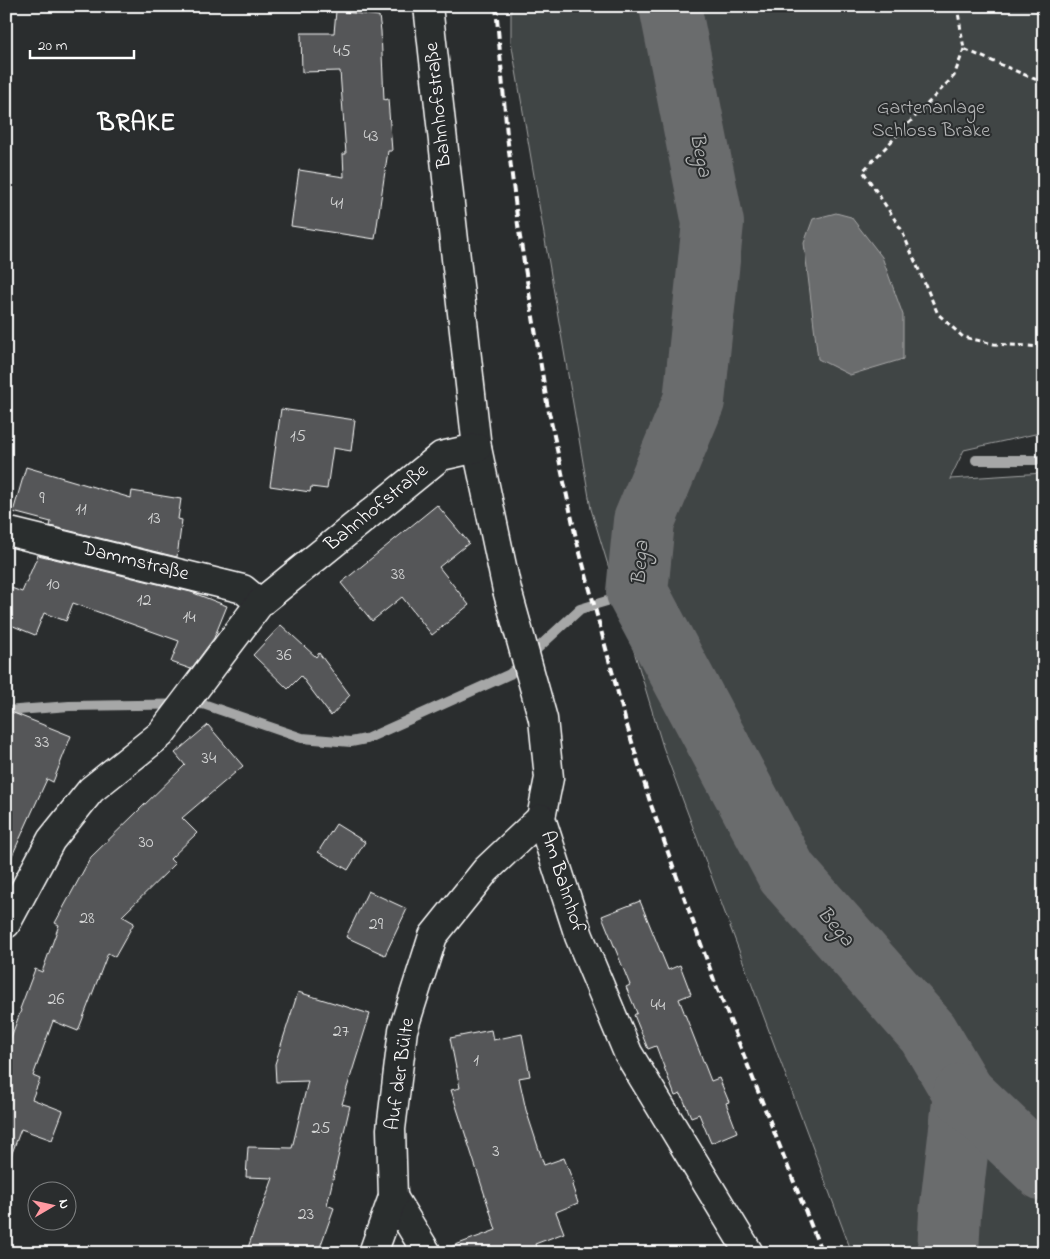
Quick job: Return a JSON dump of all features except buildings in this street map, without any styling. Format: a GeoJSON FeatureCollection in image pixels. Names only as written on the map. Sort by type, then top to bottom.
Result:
{"type":"FeatureCollection","features":[{"type":"Feature","properties":{"kind":"street","name":"Bahnhofstraße"},"geometry":{"type":"LineString","coordinates":[[6,924],[51,840],[91,790],[161,734],[260,603],[441,456],[477,448],[428,6]]}},
{"type":"Feature","properties":{"kind":"street","name":"Am Bahnhof"},"geometry":{"type":"LineString","coordinates":[[477,448],[507,590],[542,718],[549,778],[541,818],[579,936],[628,1053],[749,1253]]}},
{"type":"Feature","properties":{"kind":"street","name":"Dammstraße"},"geometry":{"type":"LineString","coordinates":[[6,531],[243,589],[260,603]]}},
{"type":"Feature","properties":{"kind":"street","name":"Auf der Bülte"},"geometry":{"type":"LineString","coordinates":[[373,1253],[393,1197],[391,1128],[403,1030],[433,936],[486,870],[541,818]]}},
{"type":"Feature","properties":{"kind":"street"},"geometry":{"type":"LineString","coordinates":[[393,1197],[427,1253]]}},
{"type":"Feature","properties":{"kind":"path"},"geometry":{"type":"LineString","coordinates":[[957,6],[964,49],[954,76],[863,171],[901,229],[938,314],[963,337],[994,344],[1044,347]]}},
{"type":"Feature","properties":{"kind":"path"},"geometry":{"type":"LineString","coordinates":[[964,49],[1044,83]]}},
{"type":"Feature","properties":{"kind":"green space","name":"Gartenanlage Schloss Brake"},"geometry":{"type":"Polygon","coordinates":[[[511,6],[1044,6],[1044,432],[964,450],[950,479],[1044,473],[1044,1163],[1013,1142],[996,1167],[1044,1197],[1044,1253],[852,1253],[663,747],[591,509],[511,41],[511,6]]]}},
{"type":"Feature","properties":{"kind":"shaded area"},"geometry":{"type":"Polygon","coordinates":[[[836,213],[851,217],[882,257],[903,315],[903,359],[850,375],[818,359],[804,243],[813,219],[836,213]]]}},
{"type":"Feature","properties":{"kind":"waterway","name":"Bega"},"geometry":{"type":"LineString","coordinates":[[670,6],[713,223],[694,401],[644,521],[637,592],[787,873],[928,1033],[964,1094],[950,1214],[948,1253]]}},
{"type":"Feature","properties":{"kind":"waterway"},"geometry":{"type":"LineString","coordinates":[[976,460],[1044,460]]}},
{"type":"Feature","properties":{"kind":"waterway"},"geometry":{"type":"LineString","coordinates":[[6,711],[69,706],[203,704],[302,738],[351,742],[366,739],[510,674],[580,609],[637,592]]}},
{"type":"Feature","properties":{"kind":"waterway","name":"Bega"},"geometry":{"type":"LineString","coordinates":[[964,1094],[1044,1170]]}},
{"type":"Feature","properties":{"kind":"railway"},"geometry":{"type":"LineString","coordinates":[[496,6],[507,135],[518,225],[547,403],[576,538],[625,719],[651,805],[714,980],[822,1253]]}},
{"type":"Feature","properties":{"kind":"district","name":"BRAKE"},"geometry":{"type":"Point","coordinates":[137,124]}}]}
